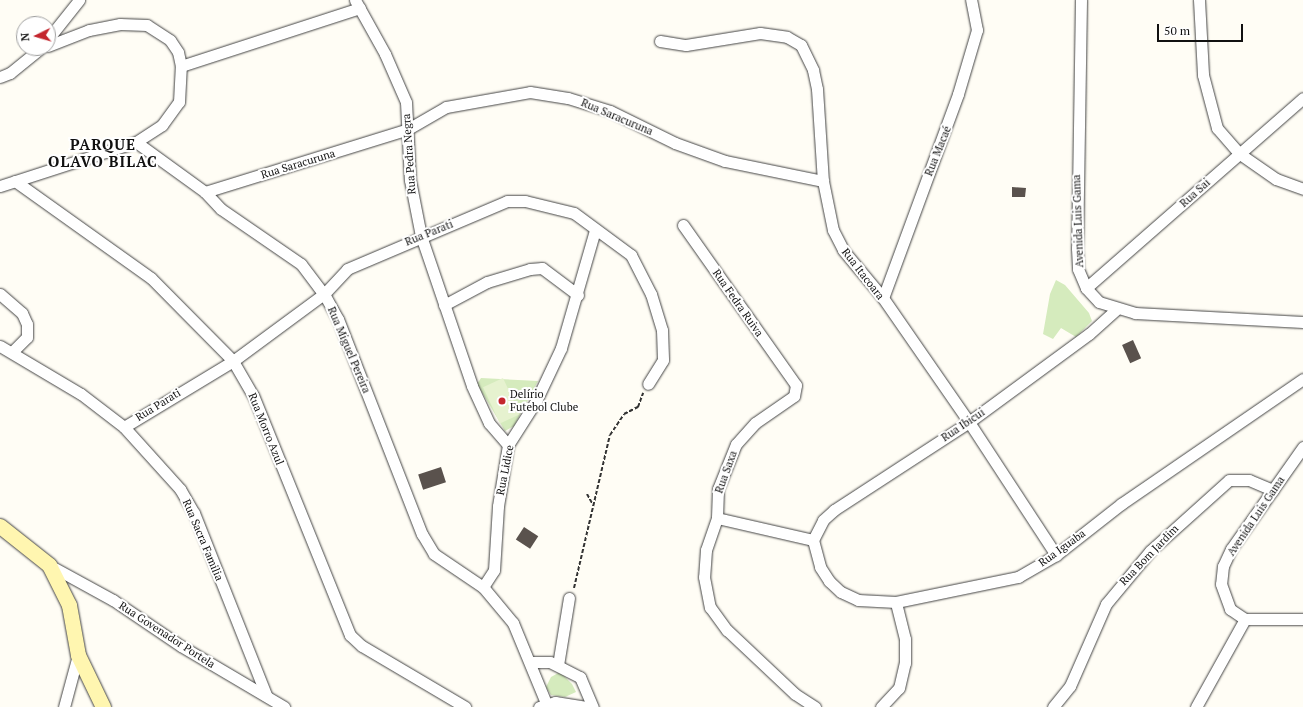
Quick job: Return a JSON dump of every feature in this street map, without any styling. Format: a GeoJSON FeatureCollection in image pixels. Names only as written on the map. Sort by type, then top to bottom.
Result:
{"type":"FeatureCollection","features":[{"type":"Feature","properties":{"kind":"main road"},"geometry":{"type":"LineString","coordinates":[[0,526],[49,565],[69,605],[78,655],[103,707]]}},
{"type":"Feature","properties":{"kind":"street"},"geometry":{"type":"LineString","coordinates":[[56,29],[79,0]]}},
{"type":"Feature","properties":{"kind":"street","name":"Rua Macaé"},"geometry":{"type":"LineString","coordinates":[[882,298],[958,94],[977,30],[971,0]]}},
{"type":"Feature","properties":{"kind":"street","name":"Avenida Luis Gama"},"geometry":{"type":"LineString","coordinates":[[1080,0],[1077,248],[1078,269],[1086,288],[1099,302],[1116,310],[1303,322]]}},
{"type":"Feature","properties":{"kind":"street"},"geometry":{"type":"LineString","coordinates":[[1199,0],[1199,48],[1205,94],[1217,128],[1240,154],[1276,179],[1303,189]]}},
{"type":"Feature","properties":{"kind":"street"},"geometry":{"type":"LineString","coordinates":[[181,66],[358,4]]}},
{"type":"Feature","properties":{"kind":"street","name":"Rua Pedra Negra"},"geometry":{"type":"LineString","coordinates":[[358,4],[406,102],[410,180],[421,236],[444,305],[472,386],[489,422],[508,445]]}},
{"type":"Feature","properties":{"kind":"street"},"geometry":{"type":"LineString","coordinates":[[0,186],[136,142],[162,125],[179,102],[181,66],[170,40],[147,25],[120,24],[89,30],[56,43]]}},
{"type":"Feature","properties":{"kind":"street","name":"Rua Itacoara"},"geometry":{"type":"LineString","coordinates":[[660,40],[686,45],[760,33],[787,37],[801,46],[813,70],[817,89],[823,181],[833,230],[843,250],[882,298],[969,422],[1056,555]]}},
{"type":"Feature","properties":{"kind":"street"},"geometry":{"type":"LineString","coordinates":[[0,77],[10,73],[31,56]]}},
{"type":"Feature","properties":{"kind":"street","name":"Rua Saracuruna"},"geometry":{"type":"LineString","coordinates":[[205,192],[408,129],[446,107],[512,94],[552,95],[610,111],[675,143],[725,161],[823,181]]}},
{"type":"Feature","properties":{"kind":"street","name":"Rua Sai"},"geometry":{"type":"LineString","coordinates":[[1086,288],[1303,98]]}},
{"type":"Feature","properties":{"kind":"street","name":"Rua Miguel Pereira"},"geometry":{"type":"LineString","coordinates":[[136,142],[205,192],[221,209],[301,264],[324,294],[338,319],[422,534],[434,554],[483,587]]}},
{"type":"Feature","properties":{"kind":"street","name":"Rua Morro Azul"},"geometry":{"type":"LineString","coordinates":[[15,182],[150,278],[232,361],[253,395],[350,635],[362,646],[465,707]]}},
{"type":"Feature","properties":{"kind":"street","name":"Rua Parati"},"geometry":{"type":"LineString","coordinates":[[124,426],[232,361],[324,294],[347,269],[421,236],[507,201],[519,201],[574,213],[595,230],[631,254],[651,294],[663,353],[663,360],[648,384]]}},
{"type":"Feature","properties":{"kind":"street","name":"Rua Fedra Ruiva"},"geometry":{"type":"LineString","coordinates":[[683,225],[794,380]]}},
{"type":"Feature","properties":{"kind":"street","name":"Rua Lidice"},"geometry":{"type":"LineString","coordinates":[[483,587],[494,570],[498,506],[508,445],[536,401],[561,348],[578,295],[595,230]]}},
{"type":"Feature","properties":{"kind":"street"},"geometry":{"type":"LineString","coordinates":[[444,305],[487,282],[530,269],[542,268],[578,295]]}},
{"type":"Feature","properties":{"kind":"street"},"geometry":{"type":"LineString","coordinates":[[0,294],[22,313],[27,324],[28,337],[12,352]]}},
{"type":"Feature","properties":{"kind":"street","name":"Rua Ibicui"},"geometry":{"type":"LineString","coordinates":[[813,540],[823,520],[834,510],[969,422],[1089,334],[1116,310]]}},
{"type":"Feature","properties":{"kind":"street","name":"Rua Sacra Familia"},"geometry":{"type":"LineString","coordinates":[[0,346],[81,394],[124,426],[147,448],[180,489],[194,513],[266,695]]}},
{"type":"Feature","properties":{"kind":"street","name":"Rua Iguaba"},"geometry":{"type":"LineString","coordinates":[[813,540],[820,567],[841,592],[858,600],[896,602],[1018,577],[1056,555],[1121,504],[1303,379]]}},
{"type":"Feature","properties":{"kind":"street","name":"Rua Saxa"},"geometry":{"type":"LineString","coordinates":[[717,518],[718,490],[736,444],[755,424],[794,396],[794,380]]}},
{"type":"Feature","properties":{"kind":"street","name":"Avenida Luis Gama"},"geometry":{"type":"LineString","coordinates":[[1245,619],[1230,609],[1225,600],[1221,584],[1223,566],[1303,447]]}},
{"type":"Feature","properties":{"kind":"street","name":"Rua Bom Jardim"},"geometry":{"type":"LineString","coordinates":[[1053,707],[1070,686],[1106,604],[1150,551],[1229,480],[1249,480],[1274,490]]}},
{"type":"Feature","properties":{"kind":"street"},"geometry":{"type":"LineString","coordinates":[[813,540],[717,518],[706,550],[704,578],[710,607],[727,630],[795,694],[815,707]]}},
{"type":"Feature","properties":{"kind":"street","name":"Rua Govenador Portela"},"geometry":{"type":"LineString","coordinates":[[49,565],[107,596],[180,646],[266,695],[284,707]]}},
{"type":"Feature","properties":{"kind":"street"},"geometry":{"type":"LineString","coordinates":[[483,587],[513,623],[531,662],[546,704],[585,707]]}},
{"type":"Feature","properties":{"kind":"street"},"geometry":{"type":"LineString","coordinates":[[558,665],[569,598]]}},
{"type":"Feature","properties":{"kind":"street"},"geometry":{"type":"LineString","coordinates":[[881,707],[898,688],[905,662],[905,639],[896,602]]}},
{"type":"Feature","properties":{"kind":"street"},"geometry":{"type":"LineString","coordinates":[[1196,707],[1245,619],[1303,619]]}},
{"type":"Feature","properties":{"kind":"street"},"geometry":{"type":"LineString","coordinates":[[64,707],[78,655]]}},
{"type":"Feature","properties":{"kind":"street"},"geometry":{"type":"LineString","coordinates":[[531,662],[558,665],[580,677],[593,707]]}},
{"type":"Feature","properties":{"kind":"path"},"geometry":{"type":"LineString","coordinates":[[569,598],[614,425],[638,406],[648,384]]}},
{"type":"Feature","properties":{"kind":"path"},"geometry":{"type":"LineString","coordinates":[[587,494],[593,506]]}},
{"type":"Feature","properties":{"kind":"green space"},"geometry":{"type":"Polygon","coordinates":[[[1056,280],[1065,285],[1089,313],[1092,321],[1076,337],[1061,328],[1053,339],[1043,334],[1050,294],[1056,280]]]}},
{"type":"Feature","properties":{"kind":"green space"},"geometry":{"type":"Polygon","coordinates":[[[481,378],[538,381],[514,426],[505,431],[477,384],[481,378]]]}},
{"type":"Feature","properties":{"kind":"green space","name":"Delírio Futebol Clube"},"geometry":{"type":"Polygon","coordinates":[[[503,378],[520,414],[500,424],[483,387],[503,378]]]}},
{"type":"Feature","properties":{"kind":"green space"},"geometry":{"type":"Polygon","coordinates":[[[560,672],[572,684],[576,692],[565,697],[551,695],[546,687],[551,677],[560,672]]]}},
{"type":"Feature","properties":{"kind":"building"},"geometry":{"type":"Polygon","coordinates":[[[1012,187],[1026,188],[1025,197],[1012,197],[1012,187]]]}},
{"type":"Feature","properties":{"kind":"building"},"geometry":{"type":"Polygon","coordinates":[[[1133,340],[1141,358],[1130,363],[1122,345],[1133,340]]]}},
{"type":"Feature","properties":{"kind":"building"},"geometry":{"type":"Polygon","coordinates":[[[441,467],[446,482],[423,490],[418,474],[441,467]]]}},
{"type":"Feature","properties":{"kind":"building"},"geometry":{"type":"Polygon","coordinates":[[[524,527],[538,536],[530,549],[516,540],[524,527]]]}},
{"type":"Feature","properties":{"kind":"place","name":"Delírio Futebol Clube"},"geometry":{"type":"Point","coordinates":[502,401]}},
{"type":"Feature","properties":{"kind":"district","name":"PARQUE OLAVO BILAC"},"geometry":{"type":"Point","coordinates":[103,152]}}]}
